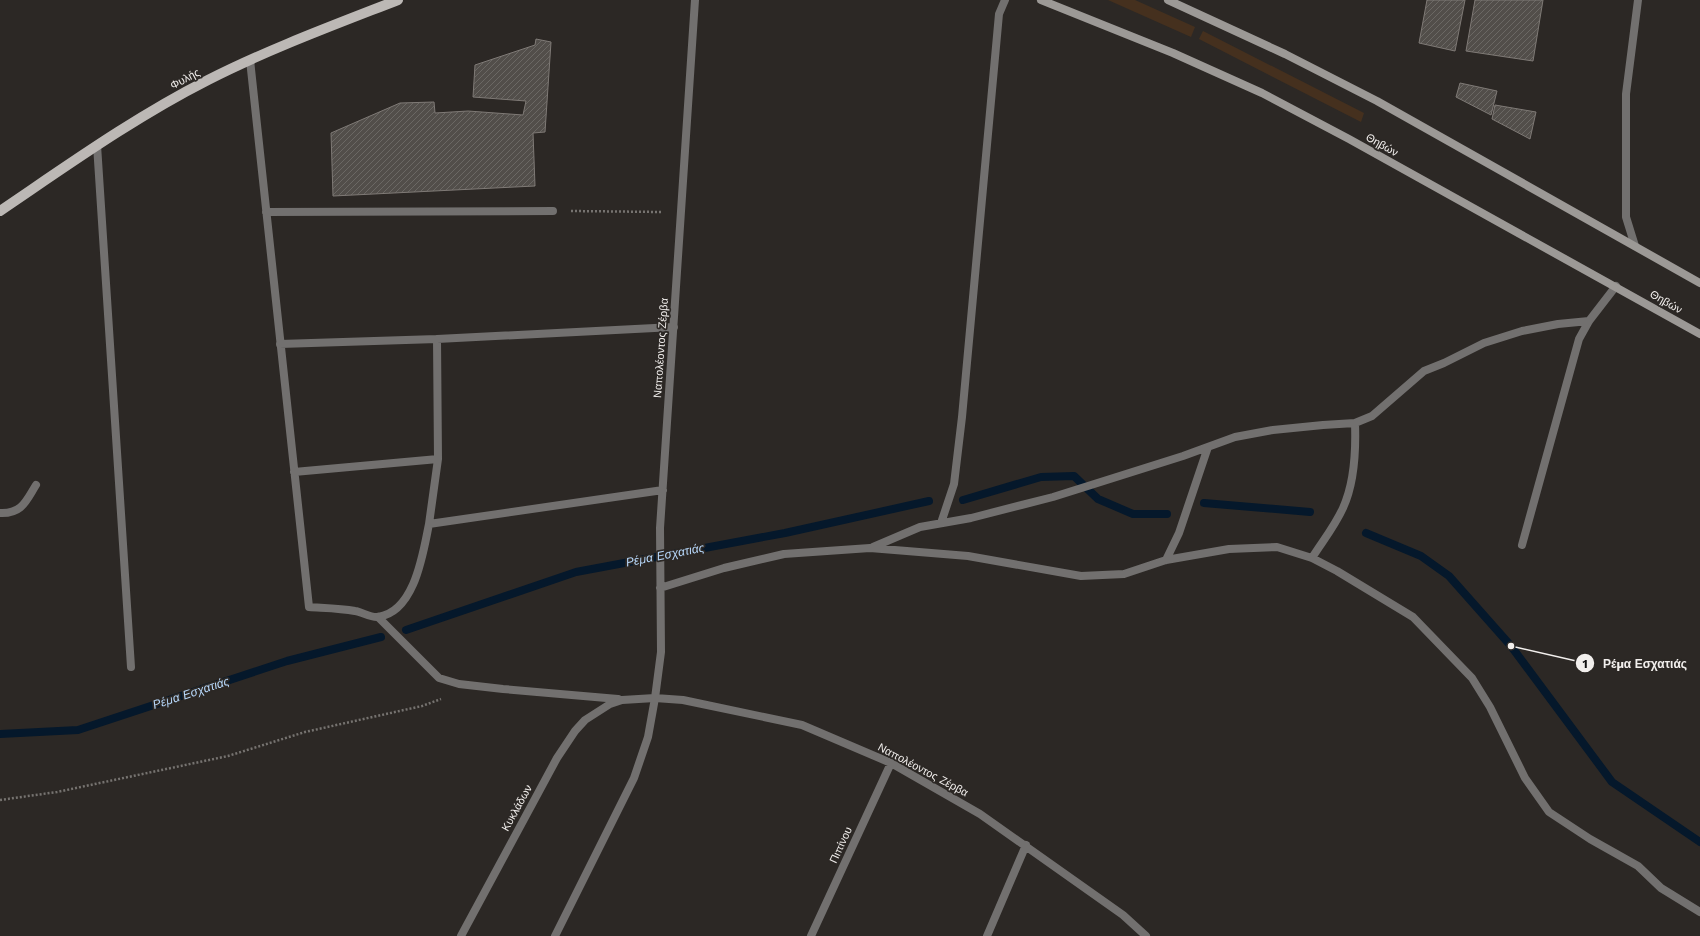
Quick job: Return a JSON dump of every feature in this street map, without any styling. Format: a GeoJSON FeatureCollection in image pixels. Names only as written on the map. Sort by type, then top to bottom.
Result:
{"type":"FeatureCollection","features":[{"type":"Feature","properties":{"kind":"main road","name":"Φυλής"},"geometry":{"type":"LineString","coordinates":[[0,211],[97,145],[207,80],[314,33],[398,0]]}},
{"type":"Feature","properties":{"kind":"main road","name":"Θηβών"},"geometry":{"type":"LineString","coordinates":[[1041,0],[1173,53],[1262,94],[1356,142],[1700,334]]}},
{"type":"Feature","properties":{"kind":"main road"},"geometry":{"type":"LineString","coordinates":[[1168,0],[1285,54],[1377,102],[1700,283]]}},
{"type":"Feature","properties":{"kind":"street","name":"Ναπολέοντος Ζέρβα"},"geometry":{"type":"LineString","coordinates":[[655,698],[661,652],[660,528],[695,0]]}},
{"type":"Feature","properties":{"kind":"street"},"geometry":{"type":"LineString","coordinates":[[941,523],[954,484],[962,417],[999,14],[1005,0]]}},
{"type":"Feature","properties":{"kind":"street"},"geometry":{"type":"LineString","coordinates":[[1635,246],[1626,217],[1626,94],[1638,0]]}},
{"type":"Feature","properties":{"kind":"street"},"geometry":{"type":"LineString","coordinates":[[250,60],[309,607],[355,611],[378,617],[439,678],[503,690],[622,700]]}},
{"type":"Feature","properties":{"kind":"street"},"geometry":{"type":"LineString","coordinates":[[97,145],[132,667]]}},
{"type":"Feature","properties":{"kind":"street"},"geometry":{"type":"LineString","coordinates":[[266,212],[553,211]]}},
{"type":"Feature","properties":{"kind":"street"},"geometry":{"type":"LineString","coordinates":[[1522,545],[1579,339],[1589,321],[1616,286]]}},
{"type":"Feature","properties":{"kind":"street"},"geometry":{"type":"LineString","coordinates":[[870,548],[920,527],[971,518],[1053,497],[1235,437],[1273,430],[1355,423],[1372,416],[1424,371],[1444,363],[1484,343],[1522,331],[1558,324],[1589,321]]}},
{"type":"Feature","properties":{"kind":"street"},"geometry":{"type":"LineString","coordinates":[[280,344],[437,339],[674,327]]}},
{"type":"Feature","properties":{"kind":"street"},"geometry":{"type":"LineString","coordinates":[[378,617],[396,609],[409,593],[420,569],[429,524],[438,459],[437,339]]}},
{"type":"Feature","properties":{"kind":"street"},"geometry":{"type":"LineString","coordinates":[[1312,558],[1343,509],[1350,487],[1356,449],[1355,423]]}},
{"type":"Feature","properties":{"kind":"street"},"geometry":{"type":"LineString","coordinates":[[1166,560],[1179,533],[1208,446]]}},
{"type":"Feature","properties":{"kind":"street"},"geometry":{"type":"LineString","coordinates":[[294,472],[438,459]]}},
{"type":"Feature","properties":{"kind":"street"},"geometry":{"type":"LineString","coordinates":[[0,513],[9,514],[23,506],[36,484]]}},
{"type":"Feature","properties":{"kind":"street"},"geometry":{"type":"LineString","coordinates":[[429,524],[663,490]]}},
{"type":"Feature","properties":{"kind":"street"},"geometry":{"type":"LineString","coordinates":[[660,588],[724,568],[784,554],[870,548],[968,556],[1081,576],[1124,574],[1166,560],[1229,549],[1277,547],[1312,558],[1337,571],[1413,617],[1472,678],[1490,706],[1525,778],[1549,812],[1590,840],[1638,866],[1661,888],[1700,912]]}},
{"type":"Feature","properties":{"kind":"street"},"geometry":{"type":"LineString","coordinates":[[554,936],[634,778],[648,737],[655,698]]}},
{"type":"Feature","properties":{"kind":"street","name":"Ναπολέοντος Ζέρβα"},"geometry":{"type":"LineString","coordinates":[[610,704],[622,700],[655,698],[683,700],[802,725],[891,763],[980,814],[1026,845],[1123,915],[1146,936]]}},
{"type":"Feature","properties":{"kind":"street","name":"Κυκλάδων"},"geometry":{"type":"LineString","coordinates":[[461,936],[557,758],[575,731],[585,720],[610,704]]}},
{"type":"Feature","properties":{"kind":"street","name":"Πιπίνου"},"geometry":{"type":"LineString","coordinates":[[811,936],[891,763]]}},
{"type":"Feature","properties":{"kind":"street"},"geometry":{"type":"LineString","coordinates":[[987,936],[1026,845]]}},
{"type":"Feature","properties":{"kind":"path"},"geometry":{"type":"LineString","coordinates":[[553,211],[681,213]]}},
{"type":"Feature","properties":{"kind":"path"},"geometry":{"type":"LineString","coordinates":[[0,800],[57,792],[228,756],[305,732],[422,706],[450,696],[466,684]]}},
{"type":"Feature","properties":{"kind":"shaded area"},"geometry":{"type":"Polygon","coordinates":[[[1108,0],[1135,0],[1195,27],[1191,37],[1108,0]]]}},
{"type":"Feature","properties":{"kind":"shaded area"},"geometry":{"type":"Polygon","coordinates":[[[1203,31],[1364,113],[1361,122],[1199,39],[1203,31]]]}},
{"type":"Feature","properties":{"kind":"building"},"geometry":{"type":"Polygon","coordinates":[[[1427,0],[1465,0],[1455,51],[1419,43],[1427,0]]]}},
{"type":"Feature","properties":{"kind":"building"},"geometry":{"type":"Polygon","coordinates":[[[1475,0],[1543,0],[1533,61],[1466,51],[1475,0]]]}},
{"type":"Feature","properties":{"kind":"building"},"geometry":{"type":"Polygon","coordinates":[[[536,39],[551,42],[545,132],[533,133],[535,186],[333,196],[331,133],[400,103],[434,102],[435,113],[468,111],[523,115],[526,101],[473,97],[475,65],[535,45],[536,39]]]}},
{"type":"Feature","properties":{"kind":"building"},"geometry":{"type":"Polygon","coordinates":[[[1460,83],[1497,91],[1491,115],[1456,97],[1460,83]]]}},
{"type":"Feature","properties":{"kind":"building"},"geometry":{"type":"Polygon","coordinates":[[[1495,105],[1536,112],[1530,139],[1492,119],[1495,105]]]}},
{"type":"Feature","properties":{"kind":"waterway","name":"Ρέμα Εσχατιάς"},"geometry":{"type":"LineString","coordinates":[[963,500],[1041,477],[1074,476],[1098,499],[1133,514],[1167,514]]}},
{"type":"Feature","properties":{"kind":"waterway","name":"Ρέμα Εσχατιάς"},"geometry":{"type":"LineString","coordinates":[[406,630],[576,572],[785,533],[929,501]]}},
{"type":"Feature","properties":{"kind":"waterway","name":"Ρέμα Εσχατιάς"},"geometry":{"type":"LineString","coordinates":[[1204,503],[1310,512]]}},
{"type":"Feature","properties":{"kind":"waterway","name":"Ρέμα Εσχατιάς"},"geometry":{"type":"LineString","coordinates":[[1366,533],[1421,556],[1449,576],[1511,646],[1612,782],[1700,842]]}},
{"type":"Feature","properties":{"kind":"waterway","name":"Ρέμα Εσχατιάς"},"geometry":{"type":"LineString","coordinates":[[0,734],[78,730],[287,661],[381,637]]}},
{"type":"Feature","properties":{"kind":"place","name":"Ρέμα Εσχατιάς"},"geometry":{"type":"Point","coordinates":[1511,646]}}]}
